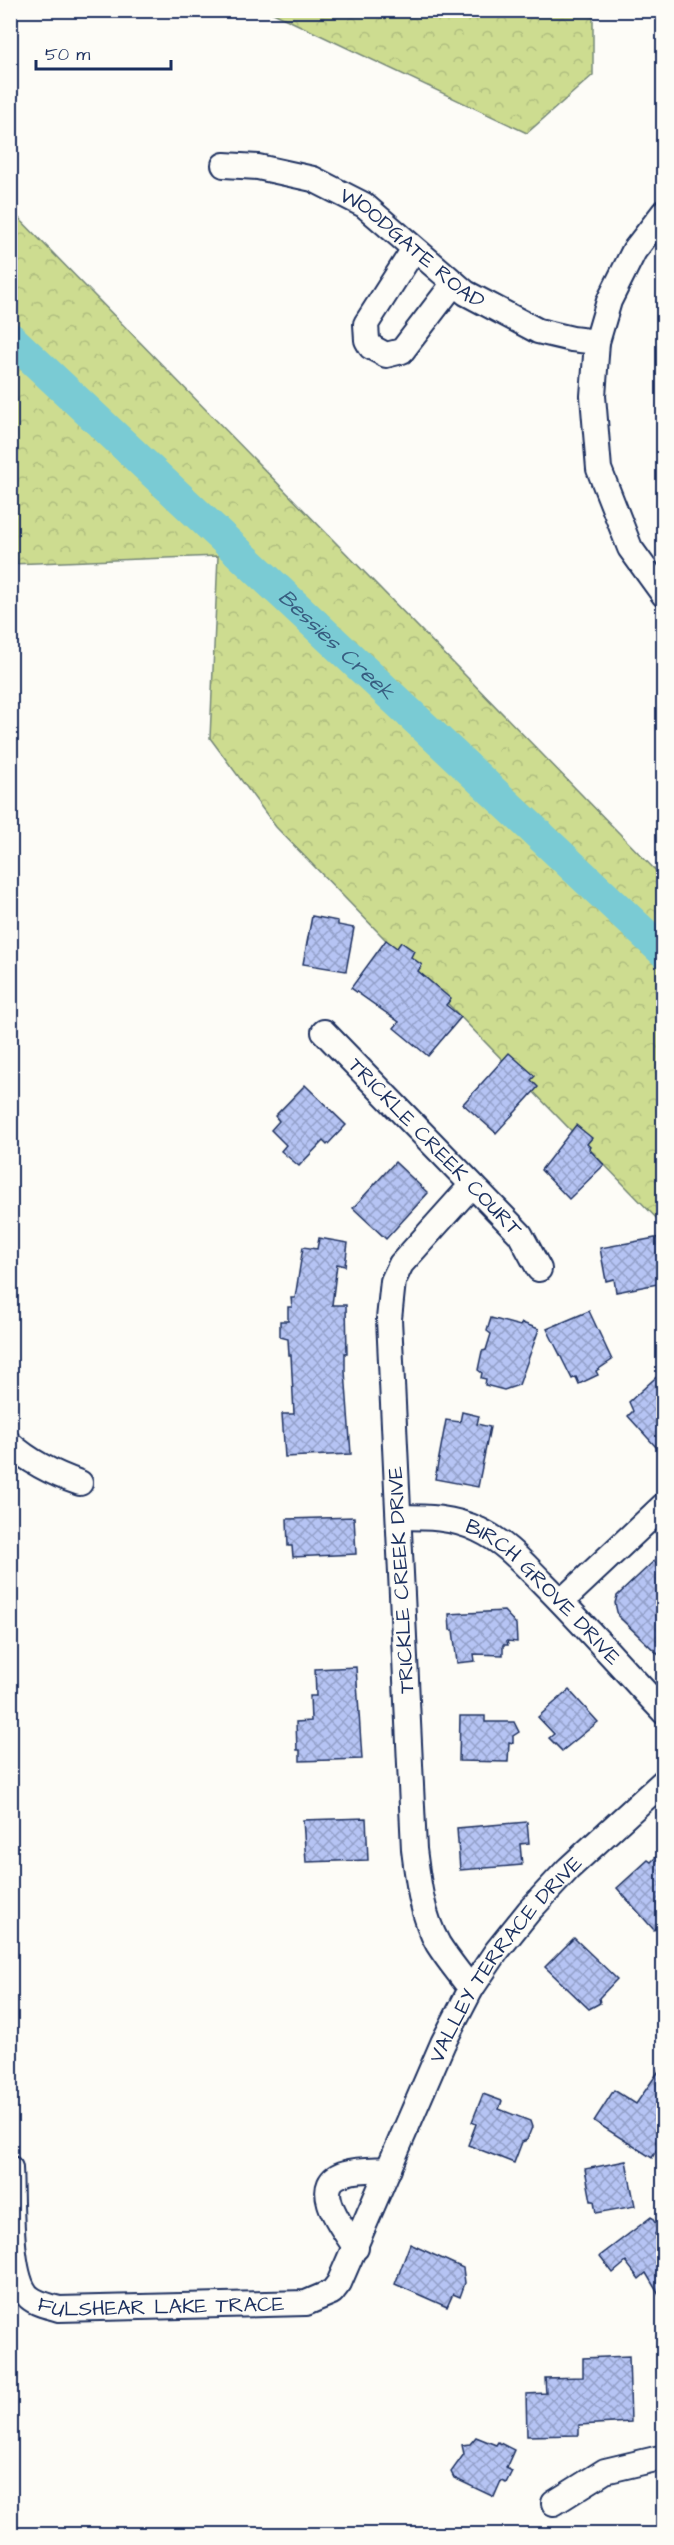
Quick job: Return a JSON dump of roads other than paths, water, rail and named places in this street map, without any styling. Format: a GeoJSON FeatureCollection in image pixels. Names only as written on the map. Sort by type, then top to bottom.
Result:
{"type":"FeatureCollection","features":[{"type":"Feature","properties":{"kind":"street","name":"WOODGATE ROAD"},"geometry":{"type":"LineString","coordinates":[[224,165],[258,167],[313,179],[364,205],[466,293],[538,331],[597,342]]}},
{"type":"Feature","properties":{"kind":"street"},"geometry":{"type":"LineString","coordinates":[[663,212],[634,251],[609,301],[597,342],[593,396],[599,469],[630,548],[663,595]]}},
{"type":"Feature","properties":{"kind":"street"},"geometry":{"type":"LineString","coordinates":[[414,249],[366,324],[367,340],[371,347],[386,355],[402,351],[454,284]]}},
{"type":"Feature","properties":{"kind":"street","name":"TRICKLE CREEK COURT"},"geometry":{"type":"LineString","coordinates":[[324,1032],[520,1234],[539,1269]]}},
{"type":"Feature","properties":{"kind":"street","name":"TRICKLE CREEK DRIVE"},"geometry":{"type":"LineString","coordinates":[[471,1186],[401,1264],[391,1290],[388,1319],[417,1876],[423,1904],[437,1942],[471,1989]]}},
{"type":"Feature","properties":{"kind":"street"},"geometry":{"type":"LineString","coordinates":[[10,1444],[24,1457],[53,1473],[80,1483]]}},
{"type":"Feature","properties":{"kind":"street"},"geometry":{"type":"LineString","coordinates":[[562,1601],[663,1505]]}},
{"type":"Feature","properties":{"kind":"street","name":"BIRCH GROVE DRIVE"},"geometry":{"type":"LineString","coordinates":[[399,1517],[425,1516],[452,1520],[477,1529],[502,1542],[562,1601],[663,1712]]}},
{"type":"Feature","properties":{"kind":"street","name":"VALLEY TERRACE DRIVE"},"geometry":{"type":"LineString","coordinates":[[321,2298],[332,2292],[339,2283],[356,2248],[443,2043],[471,1989],[496,1952],[560,1877],[663,1780]]}},
{"type":"Feature","properties":{"kind":"street","name":"FULSHEAR LAKE TRACE"},"geometry":{"type":"LineString","coordinates":[[10,2168],[14,2261],[20,2283],[28,2296],[43,2305],[59,2309],[297,2303],[321,2298]]}},
{"type":"Feature","properties":{"kind":"street"},"geometry":{"type":"LineString","coordinates":[[356,2248],[332,2212],[328,2201],[328,2189],[334,2179],[345,2173],[389,2169]]}},
{"type":"Feature","properties":{"kind":"street"},"geometry":{"type":"LineString","coordinates":[[554,2503],[605,2471],[663,2457]]}},
{"type":"Feature","properties":{"kind":"waterway","name":"Bessies Creek"},"geometry":{"type":"LineString","coordinates":[[10,338],[664,952]]}}]}
